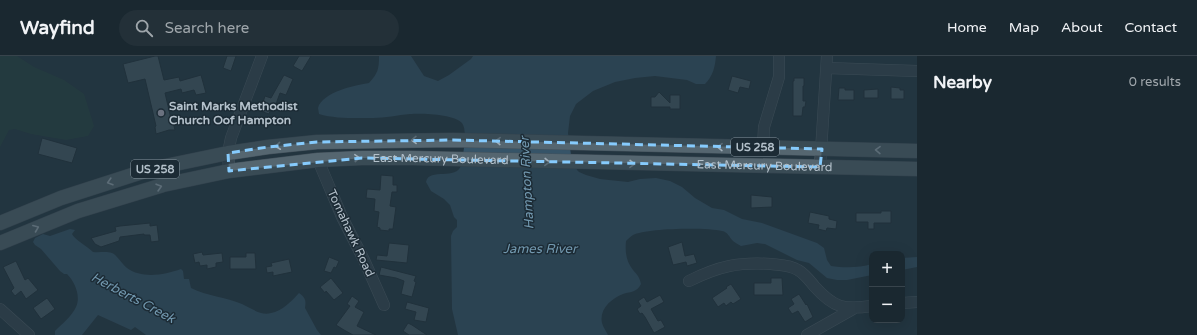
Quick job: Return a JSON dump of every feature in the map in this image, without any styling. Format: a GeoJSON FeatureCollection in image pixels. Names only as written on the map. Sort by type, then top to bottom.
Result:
{"type":"FeatureCollection","features":[{"type":"Feature","properties":{"kind":"main road","name":"East Mercury Boulevard"},"geometry":{"type":"LineString","coordinates":[[0,223],[95,186],[151,169],[228,153],[317,142],[453,140],[917,151]]}},
{"type":"Feature","properties":{"kind":"main road","name":"East Mercury Boulevard"},"geometry":{"type":"LineString","coordinates":[[0,243],[78,211],[163,185],[229,171],[318,160],[362,158],[452,159],[917,169]]}},
{"type":"Feature","properties":{"kind":"street"},"geometry":{"type":"LineString","coordinates":[[229,171],[228,153],[231,138],[262,56]]}},
{"type":"Feature","properties":{"kind":"street"},"geometry":{"type":"LineString","coordinates":[[762,148],[764,128],[779,77],[779,56]]}},
{"type":"Feature","properties":{"kind":"street"},"geometry":{"type":"LineString","coordinates":[[820,168],[827,56]]}},
{"type":"Feature","properties":{"kind":"street"},"geometry":{"type":"LineString","coordinates":[[827,68],[917,71]]}},
{"type":"Feature","properties":{"kind":"street","name":"Tomahawk Road"},"geometry":{"type":"LineString","coordinates":[[318,160],[342,217],[364,260],[384,305]]}},
{"type":"Feature","properties":{"kind":"street"},"geometry":{"type":"LineString","coordinates":[[689,281],[705,273],[728,266],[755,263],[784,265],[799,270],[830,302],[853,309]]}},
{"type":"Feature","properties":{"kind":"street"},"geometry":{"type":"LineString","coordinates":[[905,303],[917,302]]}},
{"type":"Feature","properties":{"kind":"street"},"geometry":{"type":"LineString","coordinates":[[807,335],[853,309],[869,306]]}},
{"type":"Feature","properties":{"kind":"street"},"geometry":{"type":"LineString","coordinates":[[0,309],[29,335]]}},
{"type":"Feature","properties":{"kind":"highlighted area"},"geometry":{"type":"Polygon","coordinates":[[[453,140],[822,149],[820,167],[362,158],[229,171],[228,153],[268,147],[317,142],[453,140]]]}},
{"type":"Feature","properties":{"kind":"green space"},"geometry":{"type":"Polygon","coordinates":[[[0,56],[17,56],[34,67],[64,80],[84,94],[94,126],[88,136],[66,140],[31,134],[15,129],[9,130],[0,147],[0,56]]]}},
{"type":"Feature","properties":{"kind":"water","name":"James River"},"geometry":{"type":"Polygon","coordinates":[[[379,56],[411,56],[424,76],[438,81],[449,75],[473,56],[716,56],[713,71],[705,84],[696,84],[687,80],[655,76],[635,78],[615,82],[593,91],[576,104],[570,116],[568,133],[571,155],[577,170],[586,175],[600,179],[628,182],[640,179],[656,178],[670,181],[682,187],[695,198],[712,208],[724,210],[742,219],[762,223],[817,243],[824,248],[827,260],[831,266],[852,267],[869,265],[869,276],[847,280],[827,278],[809,263],[797,260],[765,244],[757,243],[741,246],[734,242],[726,232],[722,231],[691,229],[650,231],[633,235],[626,241],[627,260],[639,278],[641,284],[635,290],[614,299],[604,309],[602,313],[602,323],[608,335],[458,335],[452,309],[451,236],[457,227],[457,220],[454,217],[450,205],[444,199],[431,191],[426,182],[432,175],[449,173],[458,170],[463,156],[465,132],[462,123],[458,120],[445,116],[430,114],[410,114],[382,118],[360,118],[325,116],[319,114],[318,108],[321,102],[332,94],[340,90],[369,83],[377,71],[379,56]]]}},
{"type":"Feature","properties":{"kind":"water","name":"Herberts Creek"},"geometry":{"type":"Polygon","coordinates":[[[70,229],[75,230],[72,234],[78,241],[93,252],[112,253],[127,268],[139,274],[153,275],[181,269],[183,271],[184,279],[189,279],[191,288],[242,304],[260,313],[267,314],[283,308],[299,293],[303,296],[305,308],[321,335],[146,335],[135,327],[131,330],[98,315],[82,335],[55,335],[55,331],[67,320],[76,307],[78,298],[76,289],[70,277],[60,271],[33,242],[35,238],[43,234],[50,236],[70,229]]]}},
{"type":"Feature","properties":{"kind":"water"},"geometry":{"type":"Polygon","coordinates":[[[917,257],[917,267],[905,269],[905,258],[917,257]]]}},
{"type":"Feature","properties":{"kind":"building","name":"Saint Marks Methodist Church Oof Hampton"},"geometry":{"type":"Polygon","coordinates":[[[158,56],[164,80],[179,77],[180,81],[201,75],[206,93],[196,95],[194,90],[182,93],[181,89],[165,93],[175,130],[169,130],[156,134],[156,126],[145,79],[128,83],[123,64],[158,56]]]}},
{"type":"Feature","properties":{"kind":"building"},"geometry":{"type":"Polygon","coordinates":[[[227,56],[236,56],[231,71],[223,68],[227,56]]]}},
{"type":"Feature","properties":{"kind":"building"},"geometry":{"type":"Polygon","coordinates":[[[299,56],[311,56],[302,71],[293,66],[299,56]]]}},
{"type":"Feature","properties":{"kind":"building"},"geometry":{"type":"Polygon","coordinates":[[[284,75],[293,79],[286,95],[280,93],[276,104],[273,103],[269,114],[260,111],[265,96],[271,98],[284,75]]]}},
{"type":"Feature","properties":{"kind":"building"},"geometry":{"type":"Polygon","coordinates":[[[732,76],[751,81],[749,89],[740,87],[738,93],[728,90],[732,76]]]}},
{"type":"Feature","properties":{"kind":"building"},"geometry":{"type":"Polygon","coordinates":[[[794,78],[804,78],[803,101],[806,101],[805,107],[803,107],[802,116],[793,116],[794,78]]]}},
{"type":"Feature","properties":{"kind":"building"},"geometry":{"type":"Polygon","coordinates":[[[891,87],[904,90],[904,99],[891,99],[891,87]]]}},
{"type":"Feature","properties":{"kind":"building"},"geometry":{"type":"Polygon","coordinates":[[[839,88],[854,90],[854,100],[838,100],[839,88]]]}},
{"type":"Feature","properties":{"kind":"building"},"geometry":{"type":"Polygon","coordinates":[[[878,89],[878,98],[864,98],[864,90],[878,89]]]}},
{"type":"Feature","properties":{"kind":"building"},"geometry":{"type":"Polygon","coordinates":[[[659,92],[670,103],[670,95],[680,95],[680,109],[670,109],[670,107],[651,107],[651,97],[655,97],[659,92]]]}},
{"type":"Feature","properties":{"kind":"building"},"geometry":{"type":"Polygon","coordinates":[[[42,138],[77,148],[72,163],[38,154],[42,138]]]}},
{"type":"Feature","properties":{"kind":"building"},"geometry":{"type":"Polygon","coordinates":[[[381,175],[393,176],[393,185],[397,185],[397,192],[392,192],[390,206],[396,207],[393,229],[389,229],[389,231],[380,230],[380,228],[377,227],[379,212],[374,211],[375,199],[366,198],[367,189],[380,190],[381,175]]]}},
{"type":"Feature","properties":{"kind":"building"},"geometry":{"type":"Polygon","coordinates":[[[751,195],[772,197],[772,207],[751,208],[751,195]]]}},
{"type":"Feature","properties":{"kind":"building"},"geometry":{"type":"Polygon","coordinates":[[[881,211],[891,211],[891,223],[874,223],[874,229],[868,229],[868,222],[856,222],[856,213],[881,213],[881,211]]]}},
{"type":"Feature","properties":{"kind":"building"},"geometry":{"type":"Polygon","coordinates":[[[810,212],[829,216],[829,219],[837,221],[836,229],[827,228],[826,231],[818,229],[819,225],[808,223],[810,212]]]}},
{"type":"Feature","properties":{"kind":"building"},"geometry":{"type":"Polygon","coordinates":[[[150,223],[150,226],[157,225],[159,241],[151,242],[150,235],[144,234],[120,237],[119,241],[101,247],[95,244],[91,238],[116,231],[115,227],[150,223]]]}},
{"type":"Feature","properties":{"kind":"building"},"geometry":{"type":"Polygon","coordinates":[[[682,242],[685,256],[694,254],[697,263],[687,266],[686,262],[673,265],[668,247],[682,242]]]}},
{"type":"Feature","properties":{"kind":"building"},"geometry":{"type":"Polygon","coordinates":[[[389,243],[409,245],[407,263],[376,260],[377,255],[387,256],[389,243]]]}},
{"type":"Feature","properties":{"kind":"building"},"geometry":{"type":"Polygon","coordinates":[[[202,252],[203,255],[222,253],[223,262],[216,263],[216,267],[207,269],[207,265],[200,266],[199,262],[195,263],[193,254],[202,252]]]}},
{"type":"Feature","properties":{"kind":"building"},"geometry":{"type":"Polygon","coordinates":[[[246,253],[255,253],[256,269],[230,269],[230,257],[246,257],[246,253]]]}},
{"type":"Feature","properties":{"kind":"building"},"geometry":{"type":"Polygon","coordinates":[[[329,257],[339,261],[336,268],[334,267],[331,273],[324,271],[329,257]]]}},
{"type":"Feature","properties":{"kind":"building"},"geometry":{"type":"Polygon","coordinates":[[[289,259],[292,272],[273,276],[273,272],[267,273],[266,267],[272,266],[271,263],[289,259]]]}},
{"type":"Feature","properties":{"kind":"building"},"geometry":{"type":"Polygon","coordinates":[[[16,261],[25,280],[28,278],[38,290],[26,299],[21,291],[15,296],[11,291],[14,288],[3,267],[16,261]]]}},
{"type":"Feature","properties":{"kind":"building"},"geometry":{"type":"Polygon","coordinates":[[[381,267],[416,276],[412,297],[401,294],[404,281],[379,275],[381,267]]]}},
{"type":"Feature","properties":{"kind":"building"},"geometry":{"type":"Polygon","coordinates":[[[331,278],[343,293],[334,300],[320,287],[331,278]]]}},
{"type":"Feature","properties":{"kind":"building"},"geometry":{"type":"Polygon","coordinates":[[[771,278],[782,278],[783,295],[754,295],[754,283],[771,283],[771,278]]]}},
{"type":"Feature","properties":{"kind":"building"},"geometry":{"type":"Polygon","coordinates":[[[731,284],[741,299],[733,304],[731,302],[726,306],[724,303],[718,307],[712,298],[731,284]]]}},
{"type":"Feature","properties":{"kind":"building"},"geometry":{"type":"Polygon","coordinates":[[[799,294],[806,305],[807,304],[813,317],[805,322],[798,311],[792,314],[788,308],[794,304],[791,299],[799,294]]]}},
{"type":"Feature","properties":{"kind":"building"},"geometry":{"type":"Polygon","coordinates":[[[660,295],[664,302],[651,309],[658,321],[661,320],[665,327],[654,333],[645,317],[642,313],[640,314],[637,309],[641,306],[638,301],[644,297],[647,302],[660,295]]]}},
{"type":"Feature","properties":{"kind":"building"},"geometry":{"type":"Polygon","coordinates":[[[352,296],[359,301],[355,307],[364,312],[357,326],[376,335],[353,335],[336,325],[350,306],[347,304],[352,296]]]}},
{"type":"Feature","properties":{"kind":"building"},"geometry":{"type":"Polygon","coordinates":[[[47,298],[55,309],[41,319],[33,308],[47,298]]]}},
{"type":"Feature","properties":{"kind":"building"},"geometry":{"type":"Polygon","coordinates":[[[407,302],[429,308],[426,322],[414,320],[416,312],[405,309],[407,302]]]}},
{"type":"Feature","properties":{"kind":"building"},"geometry":{"type":"Polygon","coordinates":[[[408,323],[427,335],[409,335],[403,331],[408,323]]]}},
{"type":"Feature","properties":{"kind":"place","name":"Saint Marks Methodist Church Oof Hampton"},"geometry":{"type":"Point","coordinates":[161,113]}},
{"type":"Feature","properties":{"kind":"water label","name":"Hampton River"},"geometry":{"type":"Point","coordinates":[527,183]}}]}
